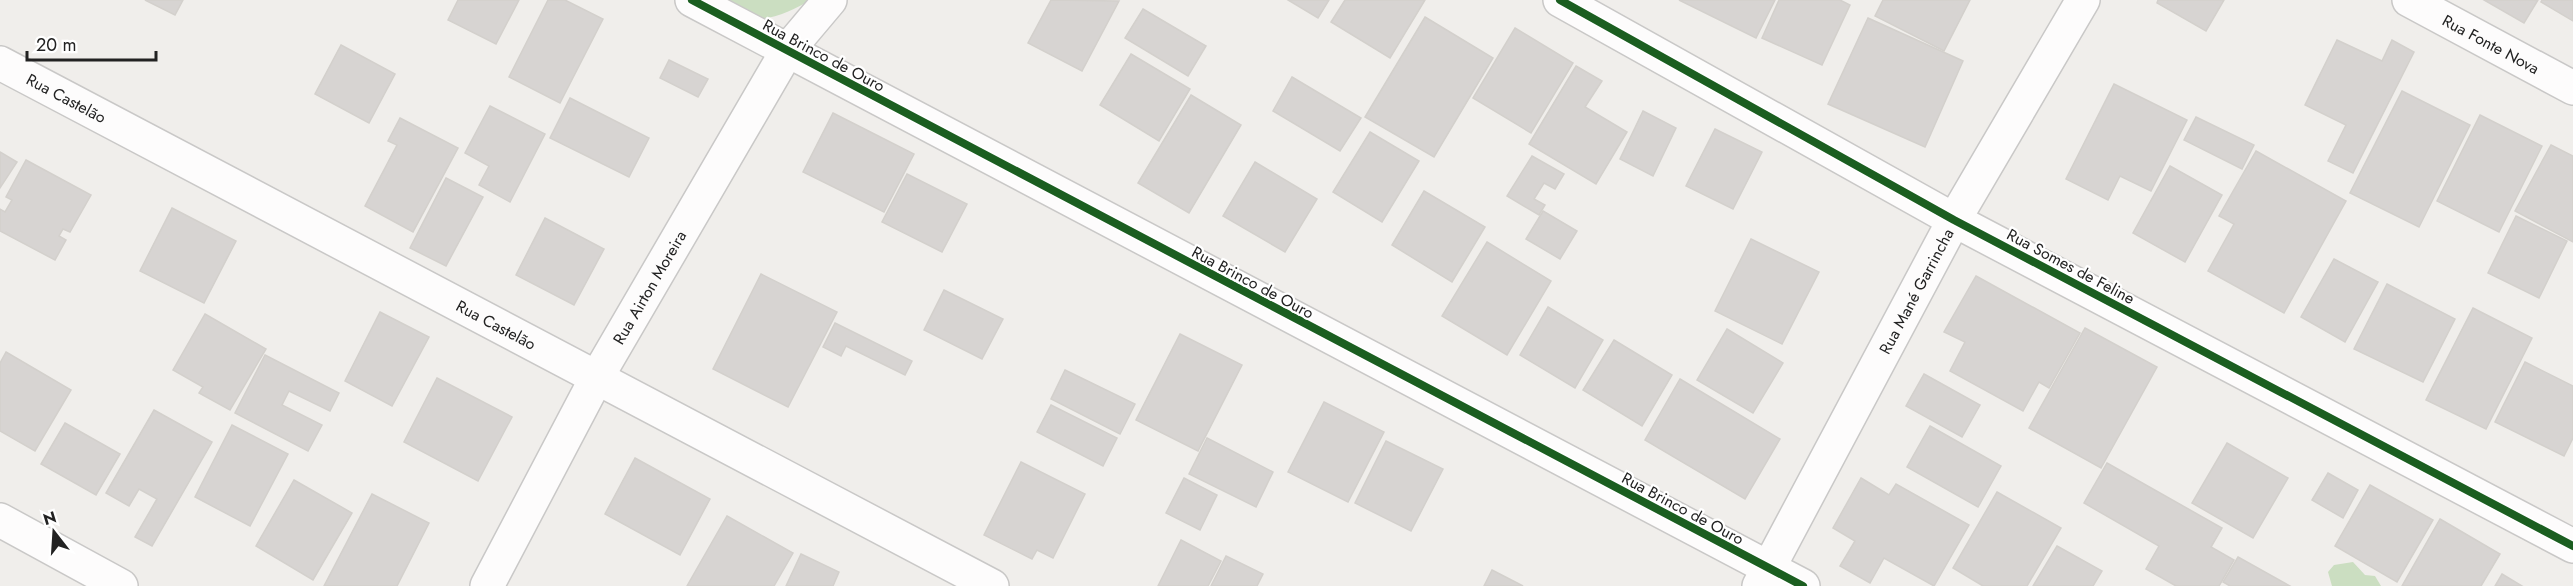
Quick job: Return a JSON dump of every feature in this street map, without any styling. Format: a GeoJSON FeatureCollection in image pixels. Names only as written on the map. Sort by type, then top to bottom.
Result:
{"type":"FeatureCollection","features":[{"type":"Feature","properties":{"kind":"street","name":"Rua Brinco de Ouro"},"geometry":{"type":"LineString","coordinates":[[692,0],[1764,577],[1803,586]]}},
{"type":"Feature","properties":{"kind":"street","name":"Rua Airton Moreira"},"geometry":{"type":"LineString","coordinates":[[487,586],[597,377],[786,51],[830,0]]}},
{"type":"Feature","properties":{"kind":"street","name":"Rua Somes de Feline"},"geometry":{"type":"LineString","coordinates":[[1560,0],[1954,220],[2573,546]]}},
{"type":"Feature","properties":{"kind":"street","name":"Rua Mané Garrincha"},"geometry":{"type":"LineString","coordinates":[[1764,577],[1954,220],[2084,0]]}},
{"type":"Feature","properties":{"kind":"street","name":"Rua Fonte Nova"},"geometry":{"type":"LineString","coordinates":[[2409,0],[2573,88]]}},
{"type":"Feature","properties":{"kind":"street","name":"Rua Castelão"},"geometry":{"type":"LineString","coordinates":[[0,63],[992,586]]}},
{"type":"Feature","properties":{"kind":"street"},"geometry":{"type":"LineString","coordinates":[[0,520],[121,586]]}},
{"type":"Feature","properties":{"kind":"green space"},"geometry":{"type":"Polygon","coordinates":[[[726,0],[811,0],[779,15],[753,18],[740,12],[726,0]]]}},
{"type":"Feature","properties":{"kind":"green space"},"geometry":{"type":"Polygon","coordinates":[[[2353,562],[2365,575],[2375,576],[2381,586],[2332,586],[2328,572],[2334,565],[2353,562]]]}},
{"type":"Feature","properties":{"kind":"building"},"geometry":{"type":"Polygon","coordinates":[[[145,0],[183,0],[175,15],[145,0]]]}},
{"type":"Feature","properties":{"kind":"building"},"geometry":{"type":"Polygon","coordinates":[[[458,0],[519,0],[496,44],[448,20],[458,0]]]}},
{"type":"Feature","properties":{"kind":"building"},"geometry":{"type":"Polygon","coordinates":[[[548,0],[565,0],[603,19],[560,103],[509,77],[548,0]]]}},
{"type":"Feature","properties":{"kind":"building"},"geometry":{"type":"Polygon","coordinates":[[[1051,0],[1119,1],[1082,71],[1028,43],[1051,0]]]}},
{"type":"Feature","properties":{"kind":"building"},"geometry":{"type":"Polygon","coordinates":[[[1288,0],[1329,0],[1318,18],[1288,0]]]}},
{"type":"Feature","properties":{"kind":"building"},"geometry":{"type":"Polygon","coordinates":[[[1345,0],[1425,0],[1390,58],[1331,22],[1345,0]]]}},
{"type":"Feature","properties":{"kind":"building"},"geometry":{"type":"Polygon","coordinates":[[[1679,0],[1775,0],[1756,38],[1679,0]]]}},
{"type":"Feature","properties":{"kind":"building"},"geometry":{"type":"Polygon","coordinates":[[[1779,0],[1840,0],[1850,5],[1822,65],[1762,38],[1779,0]]]}},
{"type":"Feature","properties":{"kind":"building"},"geometry":{"type":"Polygon","coordinates":[[[1883,0],[1970,0],[1944,51],[1875,16],[1883,0]]]}},
{"type":"Feature","properties":{"kind":"building"},"geometry":{"type":"Polygon","coordinates":[[[2158,0],[2224,0],[2206,31],[2157,3],[2158,0]]]}},
{"type":"Feature","properties":{"kind":"building"},"geometry":{"type":"Polygon","coordinates":[[[2484,0],[2538,0],[2524,23],[2484,0]]]}},
{"type":"Feature","properties":{"kind":"building"},"geometry":{"type":"Polygon","coordinates":[[[2542,0],[2573,0],[2573,21],[2541,2],[2542,0]]]}},
{"type":"Feature","properties":{"kind":"building"},"geometry":{"type":"Polygon","coordinates":[[[1143,9],[1206,46],[1188,76],[1125,38],[1143,9]]]}},
{"type":"Feature","properties":{"kind":"building"},"geometry":{"type":"Polygon","coordinates":[[[1425,17],[1493,58],[1434,157],[1365,117],[1425,17]]]}},
{"type":"Feature","properties":{"kind":"building"},"geometry":{"type":"Polygon","coordinates":[[[1868,18],[1963,61],[1925,147],[1828,104],[1868,18]]]}},
{"type":"Feature","properties":{"kind":"building"},"geometry":{"type":"Polygon","coordinates":[[[1515,28],[1573,63],[1531,133],[1473,98],[1515,28]]]}},
{"type":"Feature","properties":{"kind":"building"},"geometry":{"type":"Polygon","coordinates":[[[2337,40],[2382,61],[2392,40],[2414,52],[2353,173],[2328,161],[2346,125],[2305,105],[2337,40]]]}},
{"type":"Feature","properties":{"kind":"building"},"geometry":{"type":"Polygon","coordinates":[[[341,45],[395,74],[369,123],[315,94],[341,45]]]}},
{"type":"Feature","properties":{"kind":"building"},"geometry":{"type":"Polygon","coordinates":[[[1131,54],[1190,89],[1159,141],[1100,105],[1131,54]]]}},
{"type":"Feature","properties":{"kind":"building"},"geometry":{"type":"Polygon","coordinates":[[[669,60],[708,79],[698,97],[660,78],[669,60]]]}},
{"type":"Feature","properties":{"kind":"building"},"geometry":{"type":"Polygon","coordinates":[[[1576,66],[1602,81],[1585,107],[1627,132],[1596,184],[1529,144],[1576,66]]]}},
{"type":"Feature","properties":{"kind":"building"},"geometry":{"type":"Polygon","coordinates":[[[1292,77],[1361,118],[1340,151],[1273,111],[1292,77]]]}},
{"type":"Feature","properties":{"kind":"building"},"geometry":{"type":"Polygon","coordinates":[[[2114,84],[2187,120],[2151,191],[2120,176],[2108,200],[2066,179],[2114,84]]]}},
{"type":"Feature","properties":{"kind":"building"},"geometry":{"type":"Polygon","coordinates":[[[2402,91],[2470,125],[2419,227],[2350,193],[2402,91]]]}},
{"type":"Feature","properties":{"kind":"building"},"geometry":{"type":"Polygon","coordinates":[[[1191,95],[1241,125],[1189,213],[1138,183],[1191,95]]]}},
{"type":"Feature","properties":{"kind":"building"},"geometry":{"type":"Polygon","coordinates":[[[570,98],[649,138],[629,177],[550,138],[570,98]]]}},
{"type":"Feature","properties":{"kind":"building"},"geometry":{"type":"Polygon","coordinates":[[[490,106],[545,134],[510,202],[479,185],[489,166],[465,153],[490,106]]]}},
{"type":"Feature","properties":{"kind":"building"},"geometry":{"type":"Polygon","coordinates":[[[1643,111],[1676,128],[1653,176],[1620,159],[1643,111]]]}},
{"type":"Feature","properties":{"kind":"building"},"geometry":{"type":"Polygon","coordinates":[[[833,113],[914,154],[884,212],[803,172],[833,113]]]}},
{"type":"Feature","properties":{"kind":"building"},"geometry":{"type":"Polygon","coordinates":[[[2480,115],[2542,146],[2499,232],[2437,201],[2480,115]]]}},
{"type":"Feature","properties":{"kind":"building"},"geometry":{"type":"Polygon","coordinates":[[[2196,117],[2254,145],[2242,169],[2184,140],[2196,117]]]}},
{"type":"Feature","properties":{"kind":"building"},"geometry":{"type":"Polygon","coordinates":[[[400,118],[458,148],[413,232],[365,206],[397,145],[388,141],[400,118]]]}},
{"type":"Feature","properties":{"kind":"building"},"geometry":{"type":"Polygon","coordinates":[[[1715,129],[1762,152],[1733,209],[1686,186],[1715,129]]]}},
{"type":"Feature","properties":{"kind":"building"},"geometry":{"type":"Polygon","coordinates":[[[1370,132],[1419,161],[1382,222],[1333,192],[1370,132]]]}},
{"type":"Feature","properties":{"kind":"building"},"geometry":{"type":"Polygon","coordinates":[[[2551,145],[2573,156],[2573,242],[2515,211],[2551,145]]]}},
{"type":"Feature","properties":{"kind":"building"},"geometry":{"type":"Polygon","coordinates":[[[2256,151],[2346,201],[2284,313],[2208,271],[2234,224],[2219,216],[2256,151]]]}},
{"type":"Feature","properties":{"kind":"building"},"geometry":{"type":"Polygon","coordinates":[[[0,152],[17,162],[0,188],[0,152]]]}},
{"type":"Feature","properties":{"kind":"building"},"geometry":{"type":"Polygon","coordinates":[[[1532,156],[1564,174],[1555,189],[1544,183],[1534,199],[1545,205],[1539,215],[1507,196],[1532,156]]]}},
{"type":"Feature","properties":{"kind":"building"},"geometry":{"type":"Polygon","coordinates":[[[26,160],[91,195],[70,232],[63,229],[59,236],[66,240],[55,260],[0,231],[0,209],[5,212],[12,200],[6,197],[26,160]]]}},
{"type":"Feature","properties":{"kind":"building"},"geometry":{"type":"Polygon","coordinates":[[[1255,162],[1317,199],[1285,252],[1223,216],[1255,162]]]}},
{"type":"Feature","properties":{"kind":"building"},"geometry":{"type":"Polygon","coordinates":[[[2170,166],[2222,195],[2185,262],[2133,233],[2170,166]]]}},
{"type":"Feature","properties":{"kind":"building"},"geometry":{"type":"Polygon","coordinates":[[[907,174],[967,204],[942,252],[882,222],[907,174]]]}},
{"type":"Feature","properties":{"kind":"building"},"geometry":{"type":"Polygon","coordinates":[[[446,178],[483,197],[446,266],[410,248],[446,178]]]}},
{"type":"Feature","properties":{"kind":"building"},"geometry":{"type":"Polygon","coordinates":[[[1424,191],[1485,227],[1452,282],[1392,245],[1424,191]]]}},
{"type":"Feature","properties":{"kind":"building"},"geometry":{"type":"Polygon","coordinates":[[[172,208],[236,241],[204,303],[140,271],[172,208]]]}},
{"type":"Feature","properties":{"kind":"building"},"geometry":{"type":"Polygon","coordinates":[[[1543,211],[1577,231],[1560,259],[1526,239],[1543,211]]]}},
{"type":"Feature","properties":{"kind":"building"},"geometry":{"type":"Polygon","coordinates":[[[2516,216],[2567,241],[2539,298],[2488,273],[2516,216]]]}},
{"type":"Feature","properties":{"kind":"building"},"geometry":{"type":"Polygon","coordinates":[[[545,218],[604,249],[574,305],[516,275],[545,218]]]}},
{"type":"Feature","properties":{"kind":"building"},"geometry":{"type":"Polygon","coordinates":[[[1751,239],[1819,272],[1782,344],[1715,311],[1751,239]]]}},
{"type":"Feature","properties":{"kind":"building"},"geometry":{"type":"Polygon","coordinates":[[[1487,242],[1551,281],[1507,355],[1442,316],[1487,242]]]}},
{"type":"Feature","properties":{"kind":"building"},"geometry":{"type":"Polygon","coordinates":[[[2334,259],[2378,282],[2345,342],[2301,317],[2334,259]]]}},
{"type":"Feature","properties":{"kind":"building"},"geometry":{"type":"Polygon","coordinates":[[[761,274],[837,312],[788,407],[713,369],[761,274]]]}},
{"type":"Feature","properties":{"kind":"building"},"geometry":{"type":"Polygon","coordinates":[[[1976,276],[2080,333],[2049,388],[2039,382],[2023,411],[1950,371],[1965,342],[1944,332],[1976,276]]]}},
{"type":"Feature","properties":{"kind":"building"},"geometry":{"type":"Polygon","coordinates":[[[2387,284],[2455,319],[2423,382],[2354,349],[2387,284]]]}},
{"type":"Feature","properties":{"kind":"building"},"geometry":{"type":"Polygon","coordinates":[[[944,290],[1003,319],[982,359],[924,330],[944,290]]]}},
{"type":"Feature","properties":{"kind":"building"},"geometry":{"type":"Polygon","coordinates":[[[1548,307],[1603,340],[1575,388],[1520,355],[1548,307]]]}},
{"type":"Feature","properties":{"kind":"building"},"geometry":{"type":"Polygon","coordinates":[[[2473,308],[2532,338],[2486,429],[2426,400],[2473,308]]]}},
{"type":"Feature","properties":{"kind":"building"},"geometry":{"type":"Polygon","coordinates":[[[380,312],[429,337],[392,406],[345,381],[380,312]]]}},
{"type":"Feature","properties":{"kind":"building"},"geometry":{"type":"Polygon","coordinates":[[[205,314],[266,349],[230,410],[199,393],[203,387],[173,370],[205,314]]]}},
{"type":"Feature","properties":{"kind":"building"},"geometry":{"type":"Polygon","coordinates":[[[835,323],[912,361],[905,375],[846,346],[841,356],[823,347],[835,323]]]}},
{"type":"Feature","properties":{"kind":"building"},"geometry":{"type":"Polygon","coordinates":[[[2085,328],[2157,367],[2101,468],[2029,428],[2085,328]]]}},
{"type":"Feature","properties":{"kind":"building"},"geometry":{"type":"Polygon","coordinates":[[[1727,329],[1783,363],[1753,413],[1697,380],[1727,329]]]}},
{"type":"Feature","properties":{"kind":"building"},"geometry":{"type":"Polygon","coordinates":[[[1180,334],[1242,365],[1198,451],[1136,420],[1180,334]]]}},
{"type":"Feature","properties":{"kind":"building"},"geometry":{"type":"Polygon","coordinates":[[[1614,340],[1672,375],[1642,426],[1583,390],[1614,340]]]}},
{"type":"Feature","properties":{"kind":"building"},"geometry":{"type":"Polygon","coordinates":[[[6,352],[71,390],[35,451],[0,431],[0,363],[6,352]]]}},
{"type":"Feature","properties":{"kind":"building"},"geometry":{"type":"Polygon","coordinates":[[[265,355],[339,393],[330,411],[289,391],[282,405],[322,425],[308,451],[235,413],[265,355]]]}},
{"type":"Feature","properties":{"kind":"building"},"geometry":{"type":"Polygon","coordinates":[[[2525,362],[2573,386],[2573,438],[2564,456],[2495,422],[2525,362]]]}},
{"type":"Feature","properties":{"kind":"building"},"geometry":{"type":"Polygon","coordinates":[[[1065,370],[1135,404],[1120,434],[1051,399],[1065,370]]]}},
{"type":"Feature","properties":{"kind":"building"},"geometry":{"type":"Polygon","coordinates":[[[1924,374],[1980,405],[1962,437],[1906,406],[1924,374]]]}},
{"type":"Feature","properties":{"kind":"building"},"geometry":{"type":"Polygon","coordinates":[[[437,378],[512,417],[478,481],[404,442],[437,378]]]}},
{"type":"Feature","properties":{"kind":"building"},"geometry":{"type":"Polygon","coordinates":[[[1680,379],[1780,439],[1745,499],[1645,440],[1680,379]]]}},
{"type":"Feature","properties":{"kind":"building"},"geometry":{"type":"Polygon","coordinates":[[[1324,402],[1384,432],[1348,502],[1288,472],[1324,402]]]}},
{"type":"Feature","properties":{"kind":"building"},"geometry":{"type":"Polygon","coordinates":[[[1051,405],[1117,438],[1103,466],[1037,432],[1051,405]]]}},
{"type":"Feature","properties":{"kind":"building"},"geometry":{"type":"Polygon","coordinates":[[[154,410],[212,442],[152,546],[135,537],[157,499],[139,489],[129,506],[106,493],[154,410]]]}},
{"type":"Feature","properties":{"kind":"building"},"geometry":{"type":"Polygon","coordinates":[[[65,423],[120,454],[96,495],[41,464],[65,423]]]}},
{"type":"Feature","properties":{"kind":"building"},"geometry":{"type":"Polygon","coordinates":[[[232,425],[288,454],[250,526],[195,497],[232,425]]]}},
{"type":"Feature","properties":{"kind":"building"},"geometry":{"type":"Polygon","coordinates":[[[1930,426],[2001,466],[1978,507],[1907,467],[1930,426]]]}},
{"type":"Feature","properties":{"kind":"building"},"geometry":{"type":"Polygon","coordinates":[[[1207,438],[1273,472],[1256,507],[1189,474],[1207,438]]]}},
{"type":"Feature","properties":{"kind":"building"},"geometry":{"type":"Polygon","coordinates":[[[1386,441],[1443,469],[1411,531],[1355,503],[1386,441]]]}},
{"type":"Feature","properties":{"kind":"building"},"geometry":{"type":"Polygon","coordinates":[[[2227,443],[2288,478],[2253,538],[2192,503],[2227,443]]]}},
{"type":"Feature","properties":{"kind":"building"},"geometry":{"type":"Polygon","coordinates":[[[635,458],[710,499],[680,555],[605,514],[635,458]]]}},
{"type":"Feature","properties":{"kind":"building"},"geometry":{"type":"Polygon","coordinates":[[[1021,462],[1085,494],[1053,558],[1037,550],[1032,559],[984,535],[1021,462]]]}},
{"type":"Feature","properties":{"kind":"building"},"geometry":{"type":"Polygon","coordinates":[[[2107,463],[2222,528],[2211,547],[2234,560],[2219,586],[2176,586],[2146,569],[2159,546],[2084,503],[2107,463]]]}},
{"type":"Feature","properties":{"kind":"building"},"geometry":{"type":"Polygon","coordinates":[[[2328,473],[2358,490],[2343,518],[2312,500],[2328,473]]]}},
{"type":"Feature","properties":{"kind":"building"},"geometry":{"type":"Polygon","coordinates":[[[1184,478],[1217,495],[1200,530],[1166,513],[1184,478]]]}},
{"type":"Feature","properties":{"kind":"building"},"geometry":{"type":"Polygon","coordinates":[[[1861,478],[1889,495],[1896,484],[1969,525],[1934,586],[1884,558],[1870,583],[1840,566],[1855,541],[1833,528],[1861,478]]]}},
{"type":"Feature","properties":{"kind":"building"},"geometry":{"type":"Polygon","coordinates":[[[294,480],[352,513],[313,580],[256,546],[294,480]]]}},
{"type":"Feature","properties":{"kind":"building"},"geometry":{"type":"Polygon","coordinates":[[[2370,485],[2433,520],[2397,582],[2335,546],[2370,485]]]}},
{"type":"Feature","properties":{"kind":"building"},"geometry":{"type":"Polygon","coordinates":[[[1997,492],[2061,528],[2027,586],[1983,586],[1953,568],[1997,492]]]}},
{"type":"Feature","properties":{"kind":"building"},"geometry":{"type":"Polygon","coordinates":[[[372,494],[429,523],[397,586],[324,586],[372,494]]]}},
{"type":"Feature","properties":{"kind":"building"},"geometry":{"type":"Polygon","coordinates":[[[727,516],[793,553],[774,586],[687,586],[727,516]]]}},
{"type":"Feature","properties":{"kind":"building"},"geometry":{"type":"Polygon","coordinates":[[[2440,519],[2500,554],[2481,586],[2402,586],[2440,519]]]}},
{"type":"Feature","properties":{"kind":"building"},"geometry":{"type":"Polygon","coordinates":[[[1181,540],[1221,561],[1208,586],[1158,586],[1181,540]]]}},
{"type":"Feature","properties":{"kind":"building"},"geometry":{"type":"Polygon","coordinates":[[[2057,546],[2102,571],[2093,586],[2033,586],[2057,546]]]}},
{"type":"Feature","properties":{"kind":"building"},"geometry":{"type":"Polygon","coordinates":[[[801,554],[839,572],[833,586],[786,586],[801,554]]]}},
{"type":"Feature","properties":{"kind":"building"},"geometry":{"type":"Polygon","coordinates":[[[1226,556],[1263,574],[1257,586],[1211,586],[1226,556]]]}},
{"type":"Feature","properties":{"kind":"building"},"geometry":{"type":"Polygon","coordinates":[[[2238,557],[2290,586],[2230,586],[2223,582],[2238,557]]]}},
{"type":"Feature","properties":{"kind":"building"},"geometry":{"type":"Polygon","coordinates":[[[1492,570],[1523,586],[1484,586],[1492,570]]]}},
{"type":"Feature","properties":{"kind":"building"},"geometry":{"type":"Polygon","coordinates":[[[2502,574],[2522,586],[2495,586],[2502,574]]]}},
{"type":"Feature","properties":{"kind":"cycle path"},"geometry":{"type":"LineString","coordinates":[[692,0],[1803,586]]}},
{"type":"Feature","properties":{"kind":"cycle path"},"geometry":{"type":"LineString","coordinates":[[1560,0],[1954,220],[2573,546]]}}]}
